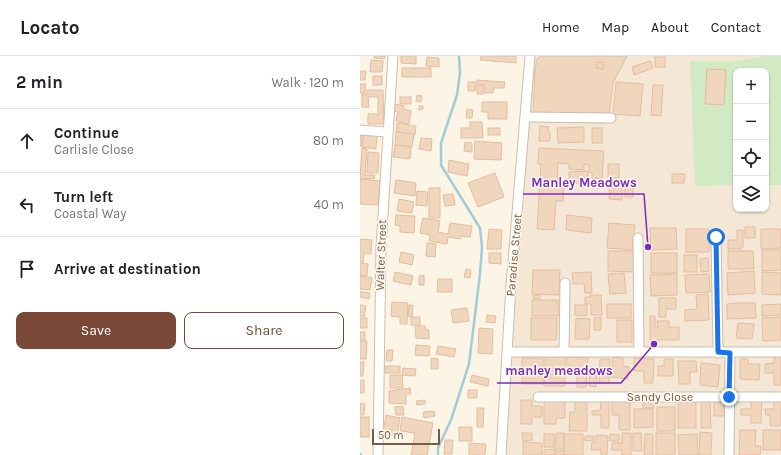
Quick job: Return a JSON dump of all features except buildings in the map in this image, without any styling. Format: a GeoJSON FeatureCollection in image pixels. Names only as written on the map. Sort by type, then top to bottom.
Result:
{"type":"FeatureCollection","features":[{"type":"Feature","properties":{"kind":"street","name":"Walter Street"},"geometry":{"type":"LineString","coordinates":[[378,455],[381,247],[393,56]]}},
{"type":"Feature","properties":{"kind":"street","name":"Paradise Street"},"geometry":{"type":"LineString","coordinates":[[501,455],[511,285],[530,56]]}},
{"type":"Feature","properties":{"kind":"street"},"geometry":{"type":"LineString","coordinates":[[526,117],[611,118]]}},
{"type":"Feature","properties":{"kind":"street"},"geometry":{"type":"LineString","coordinates":[[360,130],[388,132]]}},
{"type":"Feature","properties":{"kind":"street"},"geometry":{"type":"LineString","coordinates":[[716,237],[718,352]]}},
{"type":"Feature","properties":{"kind":"street"},"geometry":{"type":"LineString","coordinates":[[638,238],[640,351]]}},
{"type":"Feature","properties":{"kind":"street"},"geometry":{"type":"LineString","coordinates":[[564,351],[566,283]]}},
{"type":"Feature","properties":{"kind":"street"},"geometry":{"type":"LineString","coordinates":[[508,352],[781,352]]}},
{"type":"Feature","properties":{"kind":"street"},"geometry":{"type":"LineString","coordinates":[[729,455],[730,353]]}},
{"type":"Feature","properties":{"kind":"street","name":"Sandy Close"},"geometry":{"type":"LineString","coordinates":[[538,397],[781,397]]}},
{"type":"Feature","properties":{"kind":"shaded area"},"geometry":{"type":"Polygon","coordinates":[[[530,56],[781,56],[781,455],[501,455],[530,56]]]}},
{"type":"Feature","properties":{"kind":"green space"},"geometry":{"type":"Polygon","coordinates":[[[764,56],[781,56],[781,185],[769,185],[769,68],[733,68],[733,185],[695,186],[690,61],[739,61],[764,56]]]}},
{"type":"Feature","properties":{"kind":"waterway"},"geometry":{"type":"LineString","coordinates":[[438,455],[438,448],[451,420],[469,364],[482,247],[480,228],[441,165],[441,143],[457,95],[460,73],[459,56]]}},
{"type":"Feature","properties":{"kind":"place","name":"Manley Meadows"},"geometry":{"type":"Point","coordinates":[648,247]}},
{"type":"Feature","properties":{"kind":"place","name":"manley meadows"},"geometry":{"type":"Point","coordinates":[654,344]}},
{"type":"Feature","properties":{"kind":"route"},"geometry":{"type":"LineString","coordinates":[[716,237],[718,352],[730,353],[729,397]]}}]}
